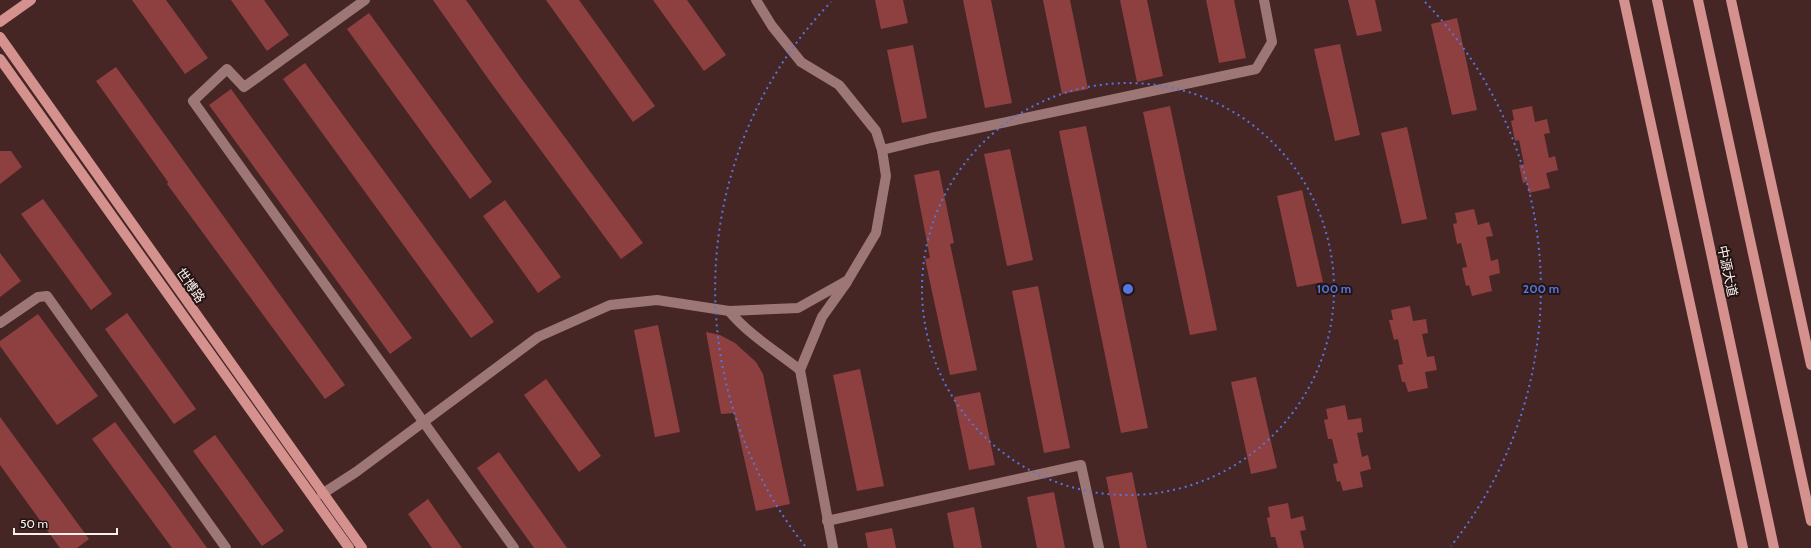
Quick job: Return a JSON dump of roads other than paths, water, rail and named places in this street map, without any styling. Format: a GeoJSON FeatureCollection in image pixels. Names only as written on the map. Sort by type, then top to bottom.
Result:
{"type":"FeatureCollection","features":[{"type":"Feature","properties":{"kind":"main road"},"geometry":{"type":"LineString","coordinates":[[0,22],[31,0]]}},
{"type":"Feature","properties":{"kind":"main road"},"geometry":{"type":"LineString","coordinates":[[1624,0],[1743,548]]}},
{"type":"Feature","properties":{"kind":"main road","name":"中源大道"},"geometry":{"type":"LineString","coordinates":[[1657,0],[1774,548]]}},
{"type":"Feature","properties":{"kind":"main road"},"geometry":{"type":"LineString","coordinates":[[1698,0],[1811,520]]}},
{"type":"Feature","properties":{"kind":"main road"},"geometry":{"type":"LineString","coordinates":[[1731,0],[1811,365]]}},
{"type":"Feature","properties":{"kind":"main road","name":"世博路"},"geometry":{"type":"LineString","coordinates":[[0,37],[322,494],[362,548]]}},
{"type":"Feature","properties":{"kind":"main road","name":"世博路"},"geometry":{"type":"LineString","coordinates":[[0,59],[349,548]]}},
{"type":"Feature","properties":{"kind":"street"},"geometry":{"type":"LineString","coordinates":[[365,0],[244,87],[227,69],[193,101],[514,548]]}},
{"type":"Feature","properties":{"kind":"street"},"geometry":{"type":"LineString","coordinates":[[756,0],[772,26],[801,62],[839,85],[876,131],[882,150],[886,176],[876,233],[848,280],[822,317],[800,370],[833,548]]}},
{"type":"Feature","properties":{"kind":"street"},"geometry":{"type":"LineString","coordinates":[[882,150],[931,138],[1256,68],[1272,42],[1264,0]]}},
{"type":"Feature","properties":{"kind":"street"},"geometry":{"type":"LineString","coordinates":[[322,494],[424,422],[538,337],[610,305],[657,300],[729,312],[798,308],[848,280]]}},
{"type":"Feature","properties":{"kind":"street"},"geometry":{"type":"LineString","coordinates":[[0,324],[38,297],[47,296],[226,548]]}},
{"type":"Feature","properties":{"kind":"street"},"geometry":{"type":"LineString","coordinates":[[729,312],[743,328],[770,346],[800,370]]}},
{"type":"Feature","properties":{"kind":"street"},"geometry":{"type":"LineString","coordinates":[[827,521],[1081,465],[1099,548]]}}]}
